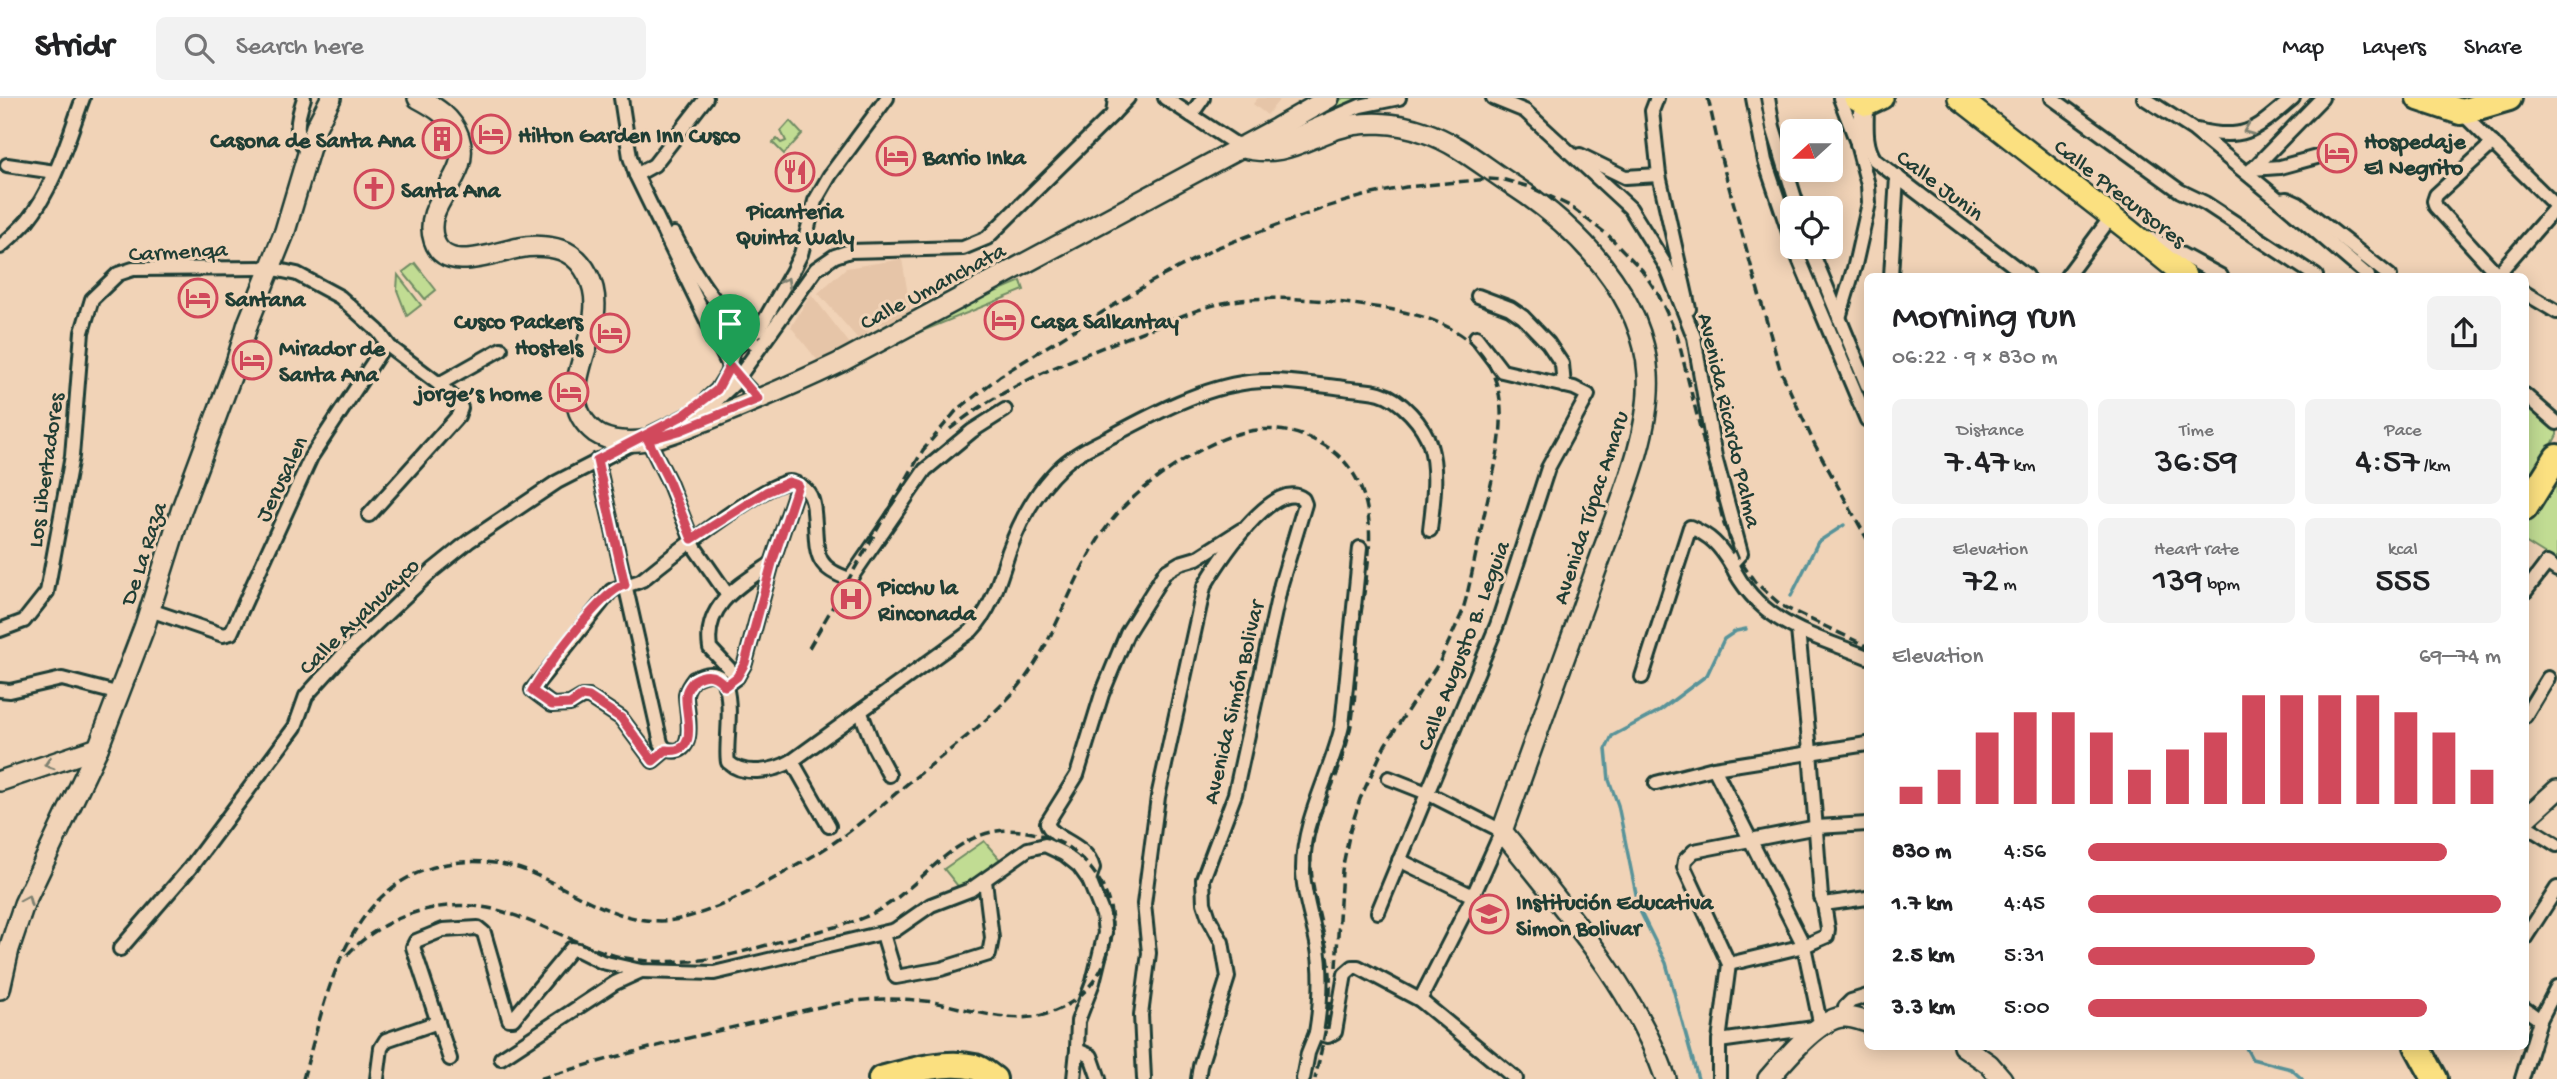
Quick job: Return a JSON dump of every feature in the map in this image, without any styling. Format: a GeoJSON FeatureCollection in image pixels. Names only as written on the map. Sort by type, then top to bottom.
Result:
{"type":"FeatureCollection","features":[{"type":"Feature","properties":{"kind":"highway"},"geometry":{"type":"LineString","coordinates":[[2419,98],[2461,111],[2498,100]]}},
{"type":"Feature","properties":{"kind":"highway"},"geometry":{"type":"LineString","coordinates":[[2529,502],[2557,457]]}},
{"type":"Feature","properties":{"kind":"highway"},"geometry":{"type":"LineString","coordinates":[[2419,1050],[2435,1079]]}},
{"type":"Feature","properties":{"kind":"highway"},"geometry":{"type":"LineString","coordinates":[[881,1079],[929,1067],[946,1066],[977,1067],[994,1079]]}},
{"type":"Feature","properties":{"kind":"main road","name":"De La Raza"},"geometry":{"type":"LineString","coordinates":[[0,989],[9,949],[24,904],[98,748],[120,694],[182,508],[285,231],[316,127],[331,98]]}},
{"type":"Feature","properties":{"kind":"main road"},"geometry":{"type":"LineString","coordinates":[[418,98],[450,119],[456,130],[462,157],[458,172],[433,218],[435,244],[444,255],[457,260],[522,247],[544,247],[567,253],[578,260],[597,297],[587,348],[577,380],[576,406],[587,424],[603,437],[642,441]]}},
{"type":"Feature","properties":{"kind":"main road","name":"Calle Umanchata"},"geometry":{"type":"LineString","coordinates":[[642,441],[679,431],[839,363],[1248,149],[1329,98]]}},
{"type":"Feature","properties":{"kind":"main road","name":"Calle Precursores"},"geometry":{"type":"LineString","coordinates":[[1959,98],[2181,273]]}},
{"type":"Feature","properties":{"kind":"main road","name":"Avenida Túpac Amaru"},"geometry":{"type":"LineString","coordinates":[[1248,149],[1296,147],[1336,130],[1364,123],[1398,125],[1424,132],[1459,147],[1543,205],[1566,225],[1621,293],[1637,327],[1648,373],[1642,433],[1613,522],[1502,831]]}},
{"type":"Feature","properties":{"kind":"main road"},"geometry":{"type":"LineString","coordinates":[[0,780],[98,748]]}},
{"type":"Feature","properties":{"kind":"main road"},"geometry":{"type":"LineString","coordinates":[[2529,814],[2557,790]]}},
{"type":"Feature","properties":{"kind":"main road"},"geometry":{"type":"LineString","coordinates":[[1502,831],[1604,960],[1657,1053],[1666,1079]]}},
{"type":"Feature","properties":{"kind":"main road"},"geometry":{"type":"LineString","coordinates":[[1768,1079],[1801,1043],[1834,1019],[1845,1017],[1864,1021]]}},
{"type":"Feature","properties":{"kind":"main road"},"geometry":{"type":"LineString","coordinates":[[1970,1050],[1989,1064],[2002,1079]]}},
{"type":"Feature","properties":{"kind":"street"},"geometry":{"type":"LineString","coordinates":[[0,247],[26,222],[37,207],[55,172],[83,98]]}},
{"type":"Feature","properties":{"kind":"street"},"geometry":{"type":"LineString","coordinates":[[304,98],[297,130],[300,143],[309,153]]}},
{"type":"Feature","properties":{"kind":"street"},"geometry":{"type":"LineString","coordinates":[[621,98],[630,157],[701,284],[723,313],[759,348]]}},
{"type":"Feature","properties":{"kind":"street"},"geometry":{"type":"LineString","coordinates":[[629,98],[640,174],[730,366],[758,399]]}},
{"type":"Feature","properties":{"kind":"street"},"geometry":{"type":"LineString","coordinates":[[640,174],[654,165],[706,98]]}},
{"type":"Feature","properties":{"kind":"street"},"geometry":{"type":"LineString","coordinates":[[684,415],[717,390],[730,366],[734,349],[760,328],[801,254],[815,201],[830,174],[887,98]]}},
{"type":"Feature","properties":{"kind":"street"},"geometry":{"type":"LineString","coordinates":[[1112,114],[1115,98]]}},
{"type":"Feature","properties":{"kind":"street"},"geometry":{"type":"LineString","coordinates":[[684,415],[723,397],[802,286],[821,264],[850,251],[963,248],[976,244],[987,238],[1128,98]]}},
{"type":"Feature","properties":{"kind":"street"},"geometry":{"type":"LineString","coordinates":[[1165,98],[1248,149],[1360,106],[1399,98]]}},
{"type":"Feature","properties":{"kind":"street"},"geometry":{"type":"LineString","coordinates":[[1191,115],[1203,98]]}},
{"type":"Feature","properties":{"kind":"street","name":"Avenida Ricardo Palma"},"geometry":{"type":"LineString","coordinates":[[1493,98],[1525,111],[1630,208],[1666,266],[1694,337],[1715,457],[1741,553],[1731,564]]}},
{"type":"Feature","properties":{"kind":"street"},"geometry":{"type":"LineString","coordinates":[[1657,98],[1652,111],[1658,175],[1694,337]]}},
{"type":"Feature","properties":{"kind":"street"},"geometry":{"type":"LineString","coordinates":[[1753,98],[1765,160],[1780,205]]}},
{"type":"Feature","properties":{"kind":"street"},"geometry":{"type":"LineString","coordinates":[[1768,98],[1773,127],[1794,196]]}},
{"type":"Feature","properties":{"kind":"street"},"geometry":{"type":"LineString","coordinates":[[2052,98],[2180,191],[2205,203],[2311,273]]}},
{"type":"Feature","properties":{"kind":"street"},"geometry":{"type":"LineString","coordinates":[[2144,98],[2250,171],[2279,200],[2364,273]]}},
{"type":"Feature","properties":{"kind":"street"},"geometry":{"type":"LineString","coordinates":[[2194,130],[2214,134],[2243,134],[2257,128],[2293,98]]}},
{"type":"Feature","properties":{"kind":"street"},"geometry":{"type":"LineString","coordinates":[[2250,171],[2322,98]]}},
{"type":"Feature","properties":{"kind":"street"},"geometry":{"type":"LineString","coordinates":[[1839,318],[1855,265],[1869,203],[1868,185],[1857,144],[1861,100]]}},
{"type":"Feature","properties":{"kind":"street"},"geometry":{"type":"LineString","coordinates":[[1857,144],[1861,100]]}},
{"type":"Feature","properties":{"kind":"street","name":"Calle Junin"},"geometry":{"type":"LineString","coordinates":[[1861,100],[1869,151],[1875,160],[2022,273]]}},
{"type":"Feature","properties":{"kind":"street"},"geometry":{"type":"LineString","coordinates":[[2461,111],[2557,207],[2500,273]]}},
{"type":"Feature","properties":{"kind":"street"},"geometry":{"type":"LineString","coordinates":[[2493,143],[2436,195],[2434,201],[2436,207],[2494,273]]}},
{"type":"Feature","properties":{"kind":"street"},"geometry":{"type":"LineString","coordinates":[[1569,150],[1625,177],[1658,175]]}},
{"type":"Feature","properties":{"kind":"street"},"geometry":{"type":"LineString","coordinates":[[2250,171],[2280,167],[2335,152]]}},
{"type":"Feature","properties":{"kind":"street"},"geometry":{"type":"LineString","coordinates":[[7,164],[55,172]]}},
{"type":"Feature","properties":{"kind":"street"},"geometry":{"type":"LineString","coordinates":[[1891,273],[1897,176]]}},
{"type":"Feature","properties":{"kind":"street"},"geometry":{"type":"LineString","coordinates":[[2279,200],[2287,199],[2298,204],[2386,273]]}},
{"type":"Feature","properties":{"kind":"street"},"geometry":{"type":"LineString","coordinates":[[2070,273],[2119,222],[2215,273]]}},
{"type":"Feature","properties":{"kind":"street"},"geometry":{"type":"LineString","coordinates":[[801,254],[821,264]]}},
{"type":"Feature","properties":{"kind":"street"},"geometry":{"type":"LineString","coordinates":[[1799,259],[1864,413]]}},
{"type":"Feature","properties":{"kind":"street"},"geometry":{"type":"LineString","coordinates":[[1815,259],[1864,377]]}},
{"type":"Feature","properties":{"kind":"street","name":"Carmenqa"},"geometry":{"type":"LineString","coordinates":[[82,332],[92,299],[118,274],[133,269],[270,268],[297,274],[340,297],[378,331],[386,342],[439,384],[461,408],[458,416],[369,515]]}},
{"type":"Feature","properties":{"kind":"street"},"geometry":{"type":"LineString","coordinates":[[2529,295],[2557,312]]}},
{"type":"Feature","properties":{"kind":"street"},"geometry":{"type":"LineString","coordinates":[[1476,337],[1502,371],[1564,386],[1562,364],[1548,343],[1523,317],[1510,308],[1478,296]]}},
{"type":"Feature","properties":{"kind":"street","name":"Los Libertadores"},"geometry":{"type":"LineString","coordinates":[[0,630],[24,621],[47,592],[72,456],[82,332]]}},
{"type":"Feature","properties":{"kind":"street","name":"Jerusalen"},"geometry":{"type":"LineString","coordinates":[[150,610],[223,635],[231,633],[311,457],[386,342]]}},
{"type":"Feature","properties":{"kind":"street"},"geometry":{"type":"LineString","coordinates":[[439,384],[501,349]]}},
{"type":"Feature","properties":{"kind":"street"},"geometry":{"type":"LineString","coordinates":[[1005,410],[972,430],[925,470],[850,579],[829,570],[820,562],[814,505],[808,492],[789,482],[766,492],[692,539],[642,580],[618,586],[597,607],[532,691],[552,705],[570,704],[582,696],[589,697],[621,718],[653,761],[666,750],[676,750],[686,743],[690,732],[686,695],[694,680],[710,674],[725,686],[730,712],[729,762],[741,769],[758,771],[792,761],[961,640],[981,621],[997,590],[1020,528],[1044,486],[1074,456],[1147,418],[1225,387],[1248,382],[1292,382],[1381,393],[1397,401],[1417,422],[1430,444],[1434,476],[1430,530]]}},
{"type":"Feature","properties":{"kind":"street","name":"Calle Augusto B. Leguia"},"geometry":{"type":"LineString","coordinates":[[1378,912],[1497,625],[1548,468],[1588,395],[1564,386]]}},
{"type":"Feature","properties":{"kind":"street"},"geometry":{"type":"LineString","coordinates":[[2529,398],[2557,423]]}},
{"type":"Feature","properties":{"kind":"street","name":"Calle Ayahuayco"},"geometry":{"type":"LineString","coordinates":[[120,949],[190,868],[295,727],[306,696],[343,655],[433,570],[469,541],[558,482],[597,460],[642,441],[684,415]]}},
{"type":"Feature","properties":{"kind":"street"},"geometry":{"type":"LineString","coordinates":[[642,441],[669,482],[695,548],[727,594]]}},
{"type":"Feature","properties":{"kind":"street"},"geometry":{"type":"LineString","coordinates":[[597,460],[657,733],[666,750]]}},
{"type":"Feature","properties":{"kind":"street"},"geometry":{"type":"LineString","coordinates":[[725,686],[737,677],[745,663],[772,563],[798,485]]}},
{"type":"Feature","properties":{"kind":"street","name":"Avenida Simón Bolivar"},"geometry":{"type":"LineString","coordinates":[[1198,1079],[1228,977],[1222,942],[1204,903],[1203,879],[1235,794],[1269,631],[1305,504],[1303,499],[1298,496],[1288,497],[1266,505],[1250,525]]}},
{"type":"Feature","properties":{"kind":"street"},"geometry":{"type":"LineString","coordinates":[[1089,880],[1093,869],[1090,860],[1079,848],[1050,830],[1047,821],[1077,775],[1102,694],[1127,633],[1165,572],[1196,558],[1250,525]]}},
{"type":"Feature","properties":{"kind":"street"},"geometry":{"type":"LineString","coordinates":[[1144,1079],[1142,1015],[1149,953],[1144,904],[1158,797],[1204,587],[1216,565],[1250,525]]}},
{"type":"Feature","properties":{"kind":"street"},"geometry":{"type":"LineString","coordinates":[[1642,677],[1690,527],[1710,536],[1719,545],[1741,585],[1755,602],[1798,630],[1864,656]]}},
{"type":"Feature","properties":{"kind":"street"},"geometry":{"type":"LineString","coordinates":[[1303,1079],[1321,996],[1321,969],[1305,885],[1304,851],[1308,826],[1342,726],[1360,548]]}},
{"type":"Feature","properties":{"kind":"street"},"geometry":{"type":"LineString","coordinates":[[1196,558],[1216,565]]}},
{"type":"Feature","properties":{"kind":"street"},"geometry":{"type":"LineString","coordinates":[[737,677],[712,652],[709,644],[715,613],[727,594],[772,563]]}},
{"type":"Feature","properties":{"kind":"street"},"geometry":{"type":"LineString","coordinates":[[2529,588],[2552,567]]}},
{"type":"Feature","properties":{"kind":"street"},"geometry":{"type":"LineString","coordinates":[[1729,964],[1804,946],[1827,936],[1821,897],[1811,751],[1798,630]]}},
{"type":"Feature","properties":{"kind":"street"},"geometry":{"type":"LineString","coordinates":[[2529,709],[2548,678]]}},
{"type":"Feature","properties":{"kind":"street"},"geometry":{"type":"LineString","coordinates":[[0,690],[10,691],[62,679],[120,694]]}},
{"type":"Feature","properties":{"kind":"street"},"geometry":{"type":"LineString","coordinates":[[861,713],[874,747],[889,775]]}},
{"type":"Feature","properties":{"kind":"street"},"geometry":{"type":"LineString","coordinates":[[1656,783],[1714,768],[1864,744]]}},
{"type":"Feature","properties":{"kind":"street"},"geometry":{"type":"LineString","coordinates":[[792,761],[829,826]]}},
{"type":"Feature","properties":{"kind":"street"},"geometry":{"type":"LineString","coordinates":[[1714,768],[1804,946],[1821,1027],[1719,1041]]}},
{"type":"Feature","properties":{"kind":"street"},"geometry":{"type":"LineString","coordinates":[[1389,778],[1427,793],[1502,831]]}},
{"type":"Feature","properties":{"kind":"street"},"geometry":{"type":"LineString","coordinates":[[1719,1079],[1719,1041],[1729,964],[1684,867],[1685,860],[1694,851],[1751,839],[1817,827],[1864,824]]}},
{"type":"Feature","properties":{"kind":"street"},"geometry":{"type":"LineString","coordinates":[[2529,828],[2557,845]]}},
{"type":"Feature","properties":{"kind":"street","name":"Avenida Túpac Amaru"},"geometry":{"type":"LineString","coordinates":[[1422,995],[1473,896],[1502,831]]}},
{"type":"Feature","properties":{"kind":"street"},"geometry":{"type":"LineString","coordinates":[[450,1059],[412,947],[416,941],[443,930],[478,928],[484,933],[509,1019],[513,1019],[571,949],[640,971],[714,973],[883,934],[904,924],[931,905],[966,893],[1028,849],[1040,845],[1064,854],[1079,866],[1089,880],[1103,915],[1105,933],[1093,982],[1078,1021],[1074,1079]]}},
{"type":"Feature","properties":{"kind":"street"},"geometry":{"type":"LineString","coordinates":[[1399,860],[1473,896]]}},
{"type":"Feature","properties":{"kind":"street"},"geometry":{"type":"LineString","coordinates":[[883,934],[895,977],[941,968],[989,954],[992,938],[985,881]]}},
{"type":"Feature","properties":{"kind":"street"},"geometry":{"type":"LineString","coordinates":[[2529,932],[2557,888]]}},
{"type":"Feature","properties":{"kind":"street"},"geometry":{"type":"LineString","coordinates":[[1824,904],[1864,898]]}},
{"type":"Feature","properties":{"kind":"street"},"geometry":{"type":"LineString","coordinates":[[1315,1033],[1328,1036],[1334,1034],[1345,974],[1353,967],[1358,967],[1422,995],[1516,1079]]}},
{"type":"Feature","properties":{"kind":"street"},"geometry":{"type":"LineString","coordinates":[[501,1058],[615,983],[640,971]]}},
{"type":"Feature","properties":{"kind":"street"},"geometry":{"type":"LineString","coordinates":[[2522,1079],[2540,1020],[2557,987]]}},
{"type":"Feature","properties":{"kind":"street"},"geometry":{"type":"LineString","coordinates":[[1845,1017],[1845,1007],[1851,1001],[1864,997]]}},
{"type":"Feature","properties":{"kind":"street"},"geometry":{"type":"LineString","coordinates":[[2529,1012],[2540,1020]]}},
{"type":"Feature","properties":{"kind":"street"},"geometry":{"type":"LineString","coordinates":[[377,1079],[381,1048],[386,1040],[438,1022]]}},
{"type":"Feature","properties":{"kind":"street"},"geometry":{"type":"LineString","coordinates":[[1077,1050],[1091,1056],[1099,1079]]}},
{"type":"Feature","properties":{"kind":"shaded area"},"geometry":{"type":"Polygon","coordinates":[[[1258,98],[1280,99],[1267,115],[1253,104],[1258,98]]]}},
{"type":"Feature","properties":{"kind":"shaded area"},"geometry":{"type":"Polygon","coordinates":[[[902,259],[912,319],[876,325],[859,340],[818,293],[846,268],[902,259]]]}},
{"type":"Feature","properties":{"kind":"shaded area"},"geometry":{"type":"Polygon","coordinates":[[[811,294],[850,344],[822,366],[791,327],[811,294]]]}},
{"type":"Feature","properties":{"kind":"green space"},"geometry":{"type":"Polygon","coordinates":[[[1343,98],[1383,98],[1294,132],[1301,121],[1343,98]]]}},
{"type":"Feature","properties":{"kind":"green space"},"geometry":{"type":"Polygon","coordinates":[[[790,121],[802,134],[784,154],[773,143],[777,139],[781,143],[786,141],[781,131],[790,121]]]}},
{"type":"Feature","properties":{"kind":"green space"},"geometry":{"type":"Polygon","coordinates":[[[415,263],[436,290],[425,299],[403,272],[415,263]]]}},
{"type":"Feature","properties":{"kind":"green space"},"geometry":{"type":"Polygon","coordinates":[[[398,275],[421,305],[407,316],[397,290],[398,275]]]}},
{"type":"Feature","properties":{"kind":"green space"},"geometry":{"type":"Polygon","coordinates":[[[1021,281],[1024,290],[885,346],[964,305],[1021,281]]]}},
{"type":"Feature","properties":{"kind":"green space"},"geometry":{"type":"Polygon","coordinates":[[[2529,405],[2557,429],[2557,435],[2529,488],[2529,405]]]}},
{"type":"Feature","properties":{"kind":"green space"},"geometry":{"type":"Polygon","coordinates":[[[2557,471],[2557,562],[2529,544],[2529,516],[2557,471]]]}},
{"type":"Feature","properties":{"kind":"green space"},"geometry":{"type":"Polygon","coordinates":[[[984,841],[1003,863],[961,890],[944,869],[984,841]]]}},
{"type":"Feature","properties":{"kind":"waterway"},"geometry":{"type":"LineString","coordinates":[[1808,259],[1819,284]]}},
{"type":"Feature","properties":{"kind":"waterway"},"geometry":{"type":"LineString","coordinates":[[1791,596],[1818,542],[1844,525]]}},
{"type":"Feature","properties":{"kind":"waterway"},"geometry":{"type":"LineString","coordinates":[[1698,1079],[1666,963],[1639,909],[1618,805],[1609,780],[1606,749],[1612,736],[1659,711],[1707,675],[1724,639],[1736,631],[1746,629]]}},
{"type":"Feature","properties":{"kind":"waterway"},"geometry":{"type":"LineString","coordinates":[[2247,1050],[2252,1059],[2291,1069],[2302,1079]]}},
{"type":"Feature","properties":{"kind":"railway"},"geometry":{"type":"LineString","coordinates":[[1708,98],[1722,162],[1780,369],[1815,445],[1864,534]]}},
{"type":"Feature","properties":{"kind":"railway"},"geometry":{"type":"LineString","coordinates":[[809,648],[923,450],[956,411],[1000,376],[1151,282],[1216,248],[1326,207],[1367,195],[1406,187],[1488,179],[1505,180],[1530,187],[1570,206],[1609,236],[1642,270],[1658,294],[1677,335],[1724,524],[1738,558],[1755,582],[1782,606],[1864,645]]}},
{"type":"Feature","properties":{"kind":"railway"},"geometry":{"type":"LineString","coordinates":[[950,429],[994,399],[1065,363],[1186,314],[1234,301],[1271,298],[1311,300],[1404,312],[1449,327],[1474,345],[1484,358],[1498,388],[1500,437],[1467,595],[1462,613],[1440,661],[1385,745],[1360,799],[1342,870],[1336,967]]}},
{"type":"Feature","properties":{"kind":"railway"},"geometry":{"type":"LineString","coordinates":[[303,1079],[321,1013],[346,948],[363,918],[385,894],[413,875],[447,864],[489,862],[529,872],[626,916],[661,921],[698,914],[760,886],[852,830],[965,738],[1014,692],[1043,649],[1102,533],[1131,499],[1193,454],[1226,438],[1261,430],[1297,434],[1334,452],[1348,466],[1359,484],[1369,520],[1369,553],[1358,637],[1352,720],[1347,744],[1317,825],[1311,852],[1312,880],[1327,949],[1330,978],[1327,1022],[1315,1079]]}},
{"type":"Feature","properties":{"kind":"railway"},"geometry":{"type":"LineString","coordinates":[[347,955],[363,940],[400,918],[421,911],[464,905],[507,913],[620,957],[663,961],[715,958],[865,917],[886,906],[959,846],[979,836],[1001,831],[1034,833],[1065,845],[1090,867],[1106,894],[1112,925],[1110,946],[1103,965],[1092,983],[1077,998],[1046,1014],[1014,1018],[940,1003],[910,1000],[839,1003],[621,1055],[539,1079]]}},
{"type":"Feature","properties":{"kind":"place","name":"Hilton Garden Inn Cusco"},"geometry":{"type":"Point","coordinates":[491,134]}},
{"type":"Feature","properties":{"kind":"place","name":"Casona de Santa Ana"},"geometry":{"type":"Point","coordinates":[442,139]}},
{"type":"Feature","properties":{"kind":"place","name":"Hospedaje El Negrito"},"geometry":{"type":"Point","coordinates":[2337,153]}},
{"type":"Feature","properties":{"kind":"place","name":"Barrio Inka"},"geometry":{"type":"Point","coordinates":[896,156]}},
{"type":"Feature","properties":{"kind":"place","name":"Picanteria Quinta Waly"},"geometry":{"type":"Point","coordinates":[795,172]}},
{"type":"Feature","properties":{"kind":"place","name":"Santa Ana"},"geometry":{"type":"Point","coordinates":[374,189]}},
{"type":"Feature","properties":{"kind":"place","name":"Santana"},"geometry":{"type":"Point","coordinates":[198,298]}},
{"type":"Feature","properties":{"kind":"place","name":"Casa Salkantay"},"geometry":{"type":"Point","coordinates":[1004,320]}},
{"type":"Feature","properties":{"kind":"place","name":"Cusco Packers Hostels"},"geometry":{"type":"Point","coordinates":[610,333]}},
{"type":"Feature","properties":{"kind":"place","name":"Mirador de Santa Ana"},"geometry":{"type":"Point","coordinates":[252,360]}},
{"type":"Feature","properties":{"kind":"place","name":"jorge’s home"},"geometry":{"type":"Point","coordinates":[569,392]}},
{"type":"Feature","properties":{"kind":"place","name":"Picchu la Rinconada"},"geometry":{"type":"Point","coordinates":[851,599]}},
{"type":"Feature","properties":{"kind":"place","name":"Institución Educativa Simon Bolivar"},"geometry":{"type":"Point","coordinates":[1489,914]}},
{"type":"Feature","properties":{"kind":"route"},"geometry":{"type":"LineString","coordinates":[[730,366],[758,399],[679,431],[648,440],[669,482],[692,539],[766,492],[789,482],[798,485],[772,563],[745,663],[737,677],[725,686],[710,674],[701,675],[689,685],[686,695],[690,732],[686,743],[676,750],[666,750],[653,761],[621,718],[589,697],[582,696],[570,704],[552,705],[532,691],[597,607],[618,586],[625,585],[597,460],[684,415],[711,396],[730,366]]}}]}
